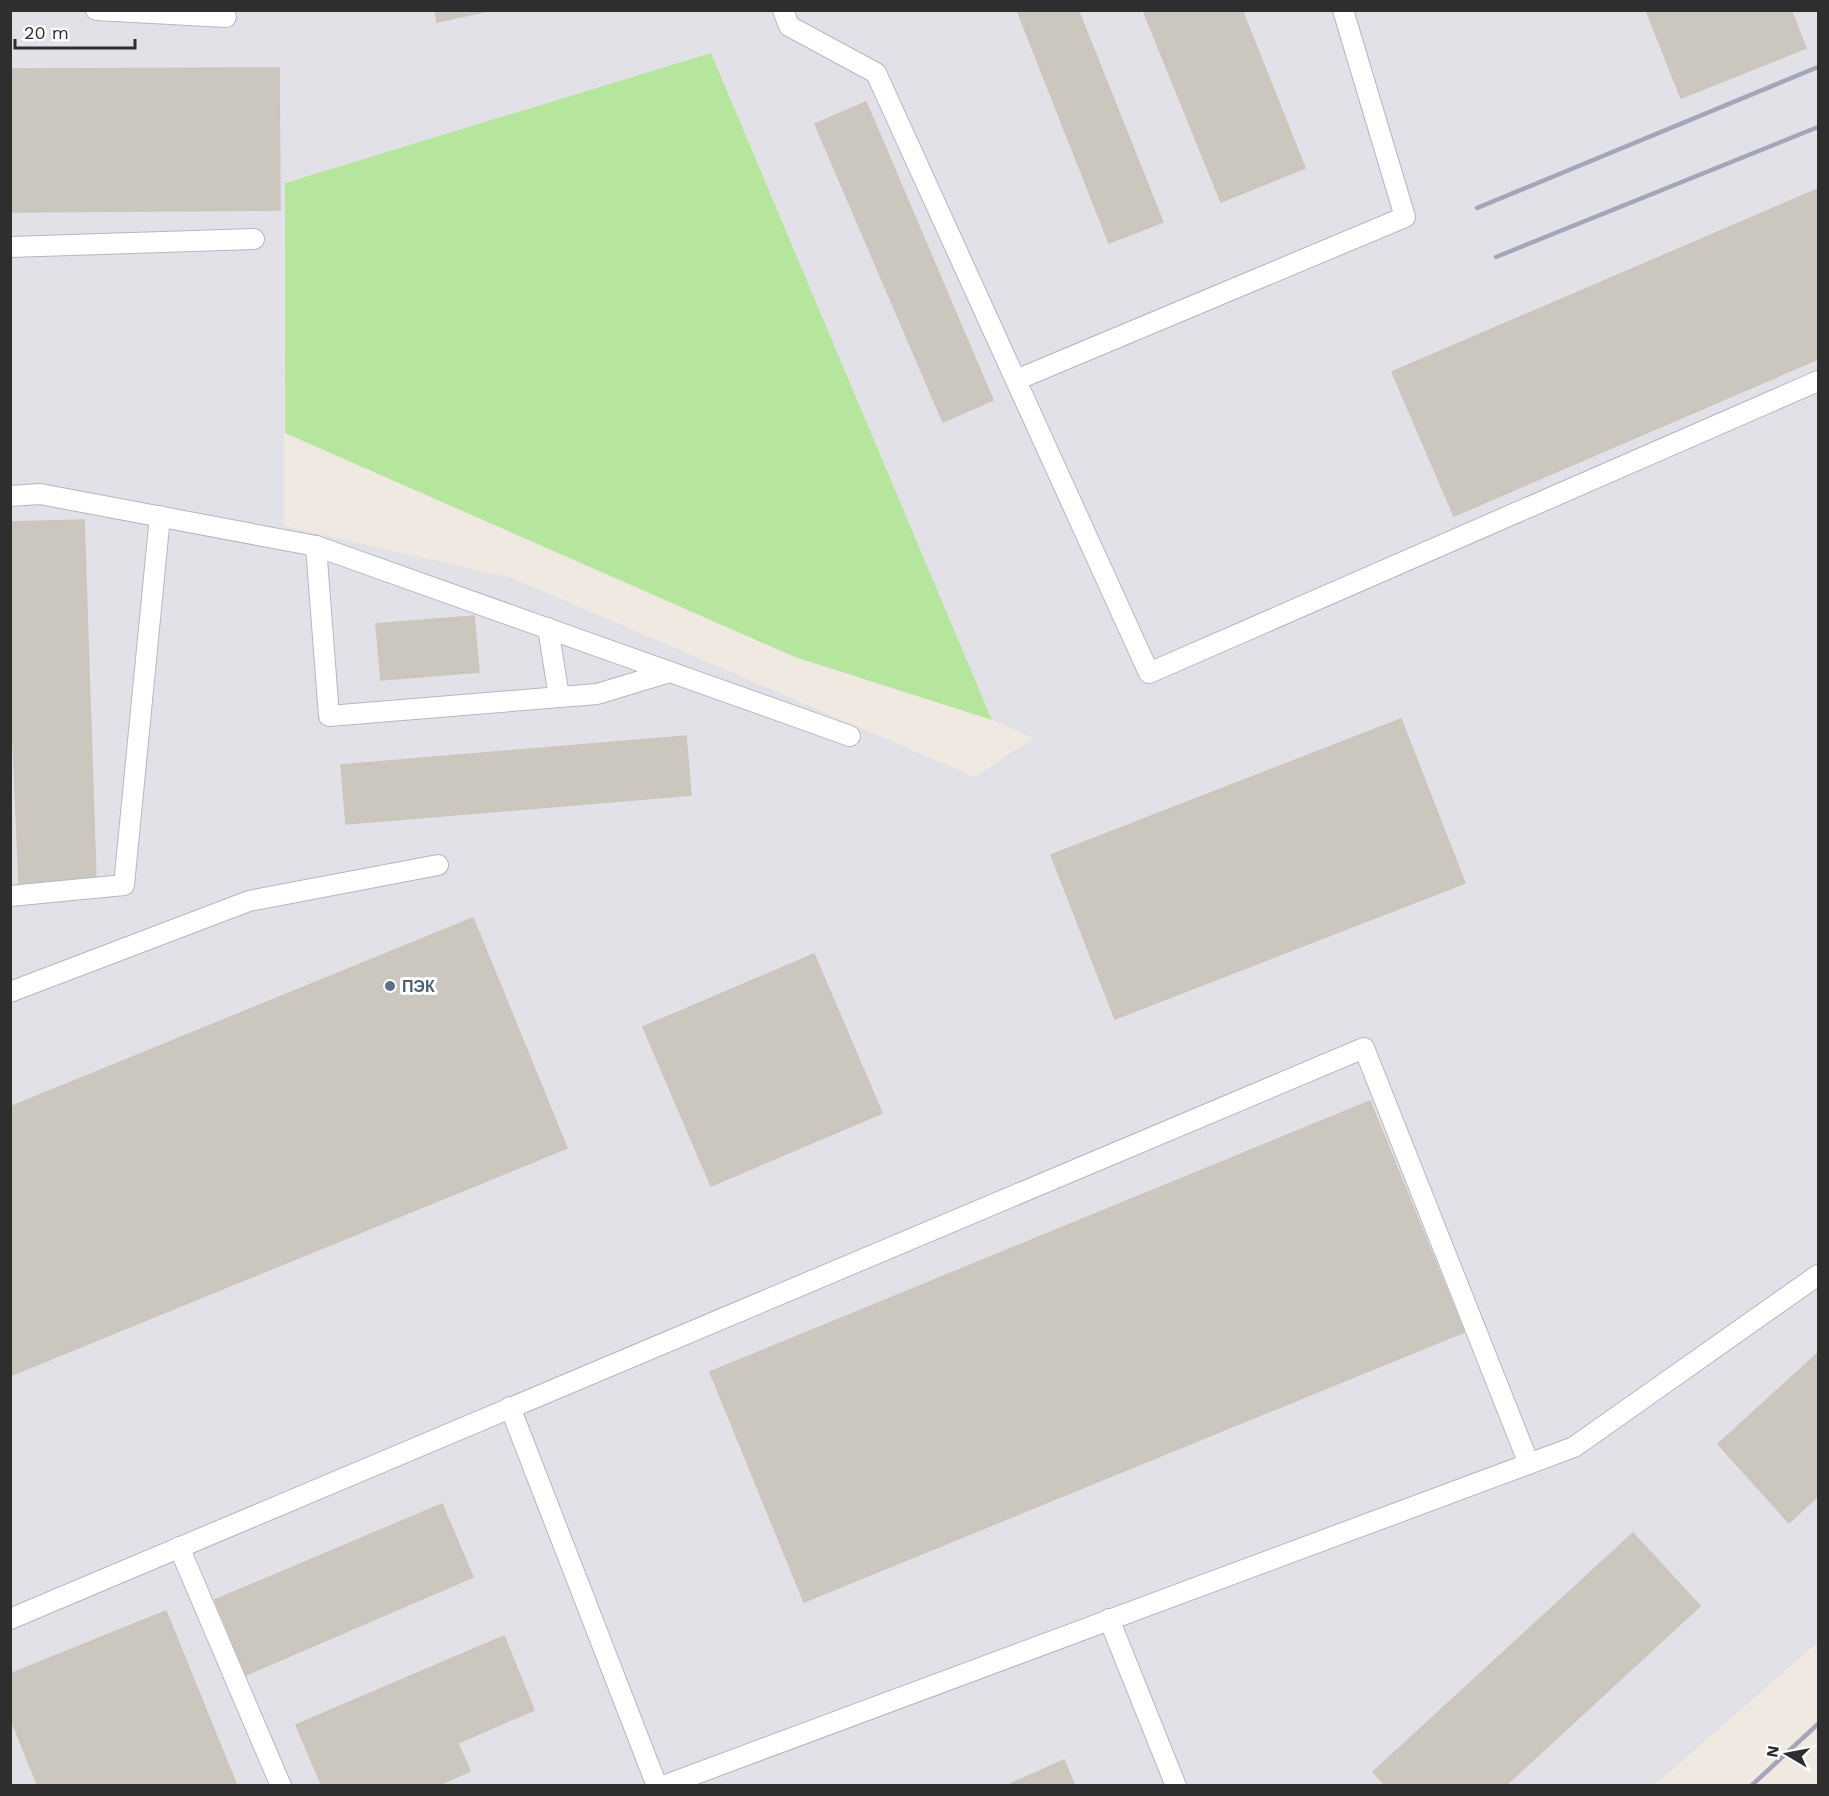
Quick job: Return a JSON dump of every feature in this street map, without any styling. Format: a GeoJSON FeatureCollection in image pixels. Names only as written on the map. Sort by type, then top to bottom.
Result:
{"type":"FeatureCollection","features":[{"type":"Feature","properties":{"kind":"lane"},"geometry":{"type":"LineString","coordinates":[[96,10],[226,17]]}},
{"type":"Feature","properties":{"kind":"lane"},"geometry":{"type":"LineString","coordinates":[[783,10],[789,26],[876,73],[1149,673],[1818,381]]}},
{"type":"Feature","properties":{"kind":"lane"},"geometry":{"type":"LineString","coordinates":[[1016,380],[1405,218],[1358,53],[1343,10]]}},
{"type":"Feature","properties":{"kind":"lane"},"geometry":{"type":"LineString","coordinates":[[10,247],[254,239]]}},
{"type":"Feature","properties":{"kind":"lane"},"geometry":{"type":"LineString","coordinates":[[10,496],[40,494],[316,546],[850,736]]}},
{"type":"Feature","properties":{"kind":"lane"},"geometry":{"type":"LineString","coordinates":[[10,896],[124,885],[160,516]]}},
{"type":"Feature","properties":{"kind":"lane"},"geometry":{"type":"LineString","coordinates":[[316,546],[329,716],[597,694],[670,672]]}},
{"type":"Feature","properties":{"kind":"lane"},"geometry":{"type":"LineString","coordinates":[[548,628],[559,697]]}},
{"type":"Feature","properties":{"kind":"lane"},"geometry":{"type":"LineString","coordinates":[[10,992],[249,902],[438,865]]}},
{"type":"Feature","properties":{"kind":"lane"},"geometry":{"type":"LineString","coordinates":[[10,1619],[1364,1048],[1528,1464]]}},
{"type":"Feature","properties":{"kind":"lane"},"geometry":{"type":"LineString","coordinates":[[663,1785],[1574,1447],[1818,1275]]}},
{"type":"Feature","properties":{"kind":"lane"},"geometry":{"type":"LineString","coordinates":[[510,1407],[657,1785]]}},
{"type":"Feature","properties":{"kind":"lane"},"geometry":{"type":"LineString","coordinates":[[179,1547],[280,1785]]}},
{"type":"Feature","properties":{"kind":"lane"},"geometry":{"type":"LineString","coordinates":[[1109,1619],[1176,1785]]}},
{"type":"Feature","properties":{"kind":"shaded area"},"geometry":{"type":"Polygon","coordinates":[[[11,11],[1818,11],[1818,1642],[1655,1785],[11,1786],[11,11]],[[711,53],[285,183],[284,526],[512,578],[975,777],[1033,738],[992,720],[711,53]]]}},
{"type":"Feature","properties":{"kind":"green space"},"geometry":{"type":"Polygon","coordinates":[[[711,53],[992,720],[795,657],[285,433],[285,183],[711,53]]]}},
{"type":"Feature","properties":{"kind":"building"},"geometry":{"type":"Polygon","coordinates":[[[435,10],[492,10],[437,22],[435,10]]]}},
{"type":"Feature","properties":{"kind":"building"},"geometry":{"type":"Polygon","coordinates":[[[1017,10],[1078,10],[1163,222],[1109,243],[1017,10]]]}},
{"type":"Feature","properties":{"kind":"building"},"geometry":{"type":"Polygon","coordinates":[[[1143,10],[1242,10],[1305,168],[1221,202],[1143,10]]]}},
{"type":"Feature","properties":{"kind":"building"},"geometry":{"type":"Polygon","coordinates":[[[1646,10],[1791,10],[1806,48],[1681,98],[1646,10]]]}},
{"type":"Feature","properties":{"kind":"building"},"geometry":{"type":"Polygon","coordinates":[[[279,68],[280,210],[10,212],[10,69],[279,68]]]}},
{"type":"Feature","properties":{"kind":"building"},"geometry":{"type":"Polygon","coordinates":[[[866,102],[993,400],[943,422],[815,124],[866,102]]]}},
{"type":"Feature","properties":{"kind":"building"},"geometry":{"type":"Polygon","coordinates":[[[1818,189],[1818,359],[1454,516],[1392,372],[1818,189]]]}},
{"type":"Feature","properties":{"kind":"building"},"geometry":{"type":"Polygon","coordinates":[[[84,520],[96,881],[19,883],[10,670],[10,591],[13,591],[11,522],[84,520]]]}},
{"type":"Feature","properties":{"kind":"building"},"geometry":{"type":"Polygon","coordinates":[[[474,616],[479,672],[381,680],[376,624],[474,616]]]}},
{"type":"Feature","properties":{"kind":"building"},"geometry":{"type":"Polygon","coordinates":[[[1401,719],[1465,883],[1115,1019],[1051,855],[1401,719]]]}},
{"type":"Feature","properties":{"kind":"building"},"geometry":{"type":"Polygon","coordinates":[[[686,736],[691,795],[346,824],[341,765],[686,736]]]}},
{"type":"Feature","properties":{"kind":"building"},"geometry":{"type":"Polygon","coordinates":[[[473,918],[567,1148],[10,1376],[10,1107],[473,918]]]}},
{"type":"Feature","properties":{"kind":"building"},"geometry":{"type":"Polygon","coordinates":[[[814,954],[882,1113],[711,1186],[643,1027],[814,954]]]}},
{"type":"Feature","properties":{"kind":"building"},"geometry":{"type":"Polygon","coordinates":[[[1370,1101],[1464,1332],[804,1602],[710,1372],[1370,1101]]]}},
{"type":"Feature","properties":{"kind":"building"},"geometry":{"type":"Polygon","coordinates":[[[1818,1353],[1818,1496],[1789,1523],[1718,1444],[1818,1353]]]}},
{"type":"Feature","properties":{"kind":"building"},"geometry":{"type":"Polygon","coordinates":[[[442,1504],[473,1577],[246,1675],[215,1600],[442,1504]]]}},
{"type":"Feature","properties":{"kind":"building"},"geometry":{"type":"Polygon","coordinates":[[[1633,1533],[1700,1606],[1505,1786],[1386,1786],[1373,1772],[1633,1533]]]}},
{"type":"Feature","properties":{"kind":"building"},"geometry":{"type":"Polygon","coordinates":[[[166,1611],[237,1786],[38,1786],[10,1717],[10,1674],[166,1611]]]}},
{"type":"Feature","properties":{"kind":"building"},"geometry":{"type":"Polygon","coordinates":[[[504,1636],[534,1710],[458,1743],[470,1771],[437,1786],[322,1786],[296,1725],[504,1636]]]}},
{"type":"Feature","properties":{"kind":"building"},"geometry":{"type":"Polygon","coordinates":[[[1064,1760],[1075,1786],[1006,1786],[1064,1760]]]}},
{"type":"Feature","properties":{"kind":"railway"},"geometry":{"type":"LineString","coordinates":[[1477,208],[1818,67]]}},
{"type":"Feature","properties":{"kind":"railway"},"geometry":{"type":"LineString","coordinates":[[1496,257],[1818,127]]}},
{"type":"Feature","properties":{"kind":"railway"},"geometry":{"type":"LineString","coordinates":[[1751,1786],[1818,1724]]}},
{"type":"Feature","properties":{"kind":"place","name":"ПЭК"},"geometry":{"type":"Point","coordinates":[390,986]}}]}
